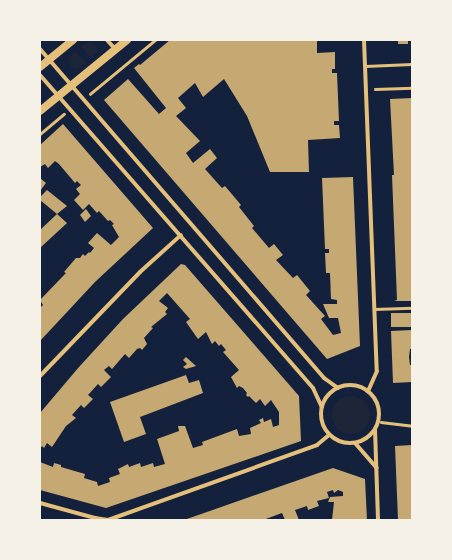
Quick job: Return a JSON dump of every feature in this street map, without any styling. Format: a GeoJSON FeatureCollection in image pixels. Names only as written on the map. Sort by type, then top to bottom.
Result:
{"type":"FeatureCollection","features":[{"type":"Feature","properties":{"kind":"main road"},"geometry":{"type":"LineString","coordinates":[[40,67],[73,40]]}},
{"type":"Feature","properties":{"kind":"main road"},"geometry":{"type":"LineString","coordinates":[[40,111],[127,40]]}},
{"type":"Feature","properties":{"kind":"street"},"geometry":{"type":"LineString","coordinates":[[107,40],[115,50]]}},
{"type":"Feature","properties":{"kind":"street"},"geometry":{"type":"LineString","coordinates":[[364,40],[376,371],[368,391]]}},
{"type":"Feature","properties":{"kind":"street"},"geometry":{"type":"LineString","coordinates":[[40,50],[324,378],[338,388]]}},
{"type":"Feature","properties":{"kind":"street"},"geometry":{"type":"LineString","coordinates":[[40,75],[313,388],[322,407]]}},
{"type":"Feature","properties":{"kind":"street"},"geometry":{"type":"LineString","coordinates":[[40,376],[140,272],[181,235]]}},
{"type":"Feature","properties":{"kind":"street"},"geometry":{"type":"LineString","coordinates":[[375,430],[363,440],[355,443],[346,443],[329,435],[322,422],[322,407],[325,399],[338,388],[354,385],[368,391],[378,405],[378,422],[375,430],[378,520]]}},
{"type":"Feature","properties":{"kind":"street"},"geometry":{"type":"LineString","coordinates":[[40,503],[101,520],[115,518],[317,445],[329,435]]}},
{"type":"Feature","properties":{"kind":"street"},"geometry":{"type":"LineString","coordinates":[[355,443],[377,468]]}},
{"type":"Feature","properties":{"kind":"lane"},"geometry":{"type":"LineString","coordinates":[[365,66],[412,64]]}},
{"type":"Feature","properties":{"kind":"lane"},"geometry":{"type":"LineString","coordinates":[[374,309],[412,308]]}},
{"type":"Feature","properties":{"kind":"path"},"geometry":{"type":"LineString","coordinates":[[82,100],[155,40]]}},
{"type":"Feature","properties":{"kind":"path"},"geometry":{"type":"LineString","coordinates":[[366,90],[412,88]]}},
{"type":"Feature","properties":{"kind":"path"},"geometry":{"type":"LineString","coordinates":[[40,134],[70,110]]}},
{"type":"Feature","properties":{"kind":"path"},"geometry":{"type":"LineString","coordinates":[[378,422],[412,426]]}},
{"type":"Feature","properties":{"kind":"shaded area"},"geometry":{"type":"Polygon","coordinates":[[[89,42],[95,44],[98,51],[91,59],[81,46],[89,42]]]}},
{"type":"Feature","properties":{"kind":"shaded area"},"geometry":{"type":"Polygon","coordinates":[[[76,51],[86,63],[77,69],[70,66],[69,61],[69,57],[76,51]]]}},
{"type":"Feature","properties":{"kind":"shaded area"},"geometry":{"type":"Polygon","coordinates":[[[351,396],[364,402],[370,415],[364,428],[351,434],[338,428],[332,415],[338,402],[351,396]]]}},
{"type":"Feature","properties":{"kind":"building"},"geometry":{"type":"Polygon","coordinates":[[[170,40],[317,40],[317,53],[335,52],[335,69],[332,69],[332,73],[337,73],[339,121],[334,121],[334,125],[339,125],[340,138],[308,140],[309,172],[270,172],[247,116],[224,79],[203,97],[195,83],[178,98],[186,108],[176,116],[200,141],[186,153],[193,163],[210,149],[217,158],[205,169],[222,188],[225,186],[241,205],[239,207],[254,226],[252,228],[269,248],[274,244],[283,255],[276,260],[293,278],[297,275],[310,291],[306,295],[325,316],[321,319],[333,335],[341,333],[338,318],[329,318],[323,304],[337,304],[337,300],[331,299],[330,273],[326,273],[325,253],[329,253],[329,249],[325,249],[322,178],[353,177],[360,346],[327,359],[104,100],[128,79],[159,114],[166,108],[134,68],[139,64],[140,65],[170,40]]]}},
{"type":"Feature","properties":{"kind":"building"},"geometry":{"type":"Polygon","coordinates":[[[398,40],[408,40],[408,44],[398,44],[398,40]]]}},
{"type":"Feature","properties":{"kind":"building"},"geometry":{"type":"Polygon","coordinates":[[[412,98],[412,301],[394,301],[397,300],[392,175],[394,175],[390,99],[412,98]]]}},
{"type":"Feature","properties":{"kind":"building"},"geometry":{"type":"Polygon","coordinates":[[[63,124],[153,228],[95,282],[40,341],[40,308],[43,305],[40,300],[66,273],[64,272],[76,258],[80,258],[83,254],[85,256],[89,252],[90,253],[94,248],[88,243],[97,233],[111,245],[119,237],[112,225],[114,224],[110,220],[108,221],[99,211],[97,213],[89,204],[83,210],[74,200],[80,194],[76,189],[81,185],[77,181],[75,183],[59,164],[55,161],[48,168],[45,164],[40,167],[40,145],[63,124]]]}},
{"type":"Feature","properties":{"kind":"building"},"geometry":{"type":"Polygon","coordinates":[[[40,178],[46,183],[40,191],[40,178]]]}},
{"type":"Feature","properties":{"kind":"building"},"geometry":{"type":"Polygon","coordinates":[[[47,190],[67,206],[57,214],[40,200],[40,197],[47,190]]]}},
{"type":"Feature","properties":{"kind":"building"},"geometry":{"type":"Polygon","coordinates":[[[86,209],[91,216],[85,222],[80,215],[86,209]]]}},
{"type":"Feature","properties":{"kind":"building"},"geometry":{"type":"Polygon","coordinates":[[[57,214],[67,223],[40,248],[40,230],[57,214]]]}},
{"type":"Feature","properties":{"kind":"building"},"geometry":{"type":"Polygon","coordinates":[[[181,264],[185,265],[299,396],[301,441],[106,508],[40,490],[40,462],[53,467],[54,463],[61,465],[61,467],[85,474],[84,478],[97,482],[98,486],[110,482],[109,478],[120,474],[118,469],[128,464],[129,467],[140,463],[141,467],[153,463],[154,467],[165,464],[157,439],[179,431],[178,426],[185,426],[193,448],[203,445],[202,442],[237,429],[239,436],[251,434],[250,428],[261,423],[259,420],[263,418],[264,422],[271,419],[273,427],[279,425],[279,412],[271,400],[265,406],[260,399],[256,403],[246,395],[247,393],[243,388],[239,386],[237,388],[231,377],[239,370],[223,352],[226,350],[221,344],[219,346],[215,341],[212,344],[206,332],[198,339],[186,322],[190,319],[167,293],[159,301],[168,308],[165,312],[167,314],[151,327],[153,328],[144,338],[147,344],[142,350],[140,348],[137,349],[129,358],[125,354],[112,369],[109,366],[104,370],[111,377],[101,387],[98,384],[88,395],[93,399],[84,408],[81,405],[72,415],[76,418],[66,426],[52,447],[47,443],[44,448],[42,446],[40,449],[40,413],[79,367],[123,319],[181,264]]]}},
{"type":"Feature","properties":{"kind":"building"},"geometry":{"type":"Polygon","coordinates":[[[391,313],[412,313],[412,327],[391,327],[391,313]]]}},
{"type":"Feature","properties":{"kind":"building"},"geometry":{"type":"Polygon","coordinates":[[[412,330],[412,349],[410,349],[409,357],[410,365],[412,365],[412,382],[393,383],[391,331],[412,330]]]}},
{"type":"Feature","properties":{"kind":"building"},"geometry":{"type":"Polygon","coordinates":[[[186,357],[196,366],[186,369],[183,367],[187,364],[183,360],[186,357]]]}},
{"type":"Feature","properties":{"kind":"building"},"geometry":{"type":"Polygon","coordinates":[[[186,375],[189,383],[199,380],[203,393],[140,417],[146,434],[124,442],[110,402],[186,375]]]}},
{"type":"Feature","properties":{"kind":"building"},"geometry":{"type":"Polygon","coordinates":[[[412,445],[412,520],[398,520],[395,446],[412,445]]]}},
{"type":"Feature","properties":{"kind":"building"},"geometry":{"type":"Polygon","coordinates":[[[333,468],[365,479],[367,520],[332,520],[334,502],[328,502],[330,497],[343,496],[343,492],[338,490],[334,493],[333,490],[327,492],[329,498],[317,501],[319,506],[308,510],[307,506],[295,510],[299,520],[285,520],[282,513],[263,520],[184,520],[333,468]]]}}]}
